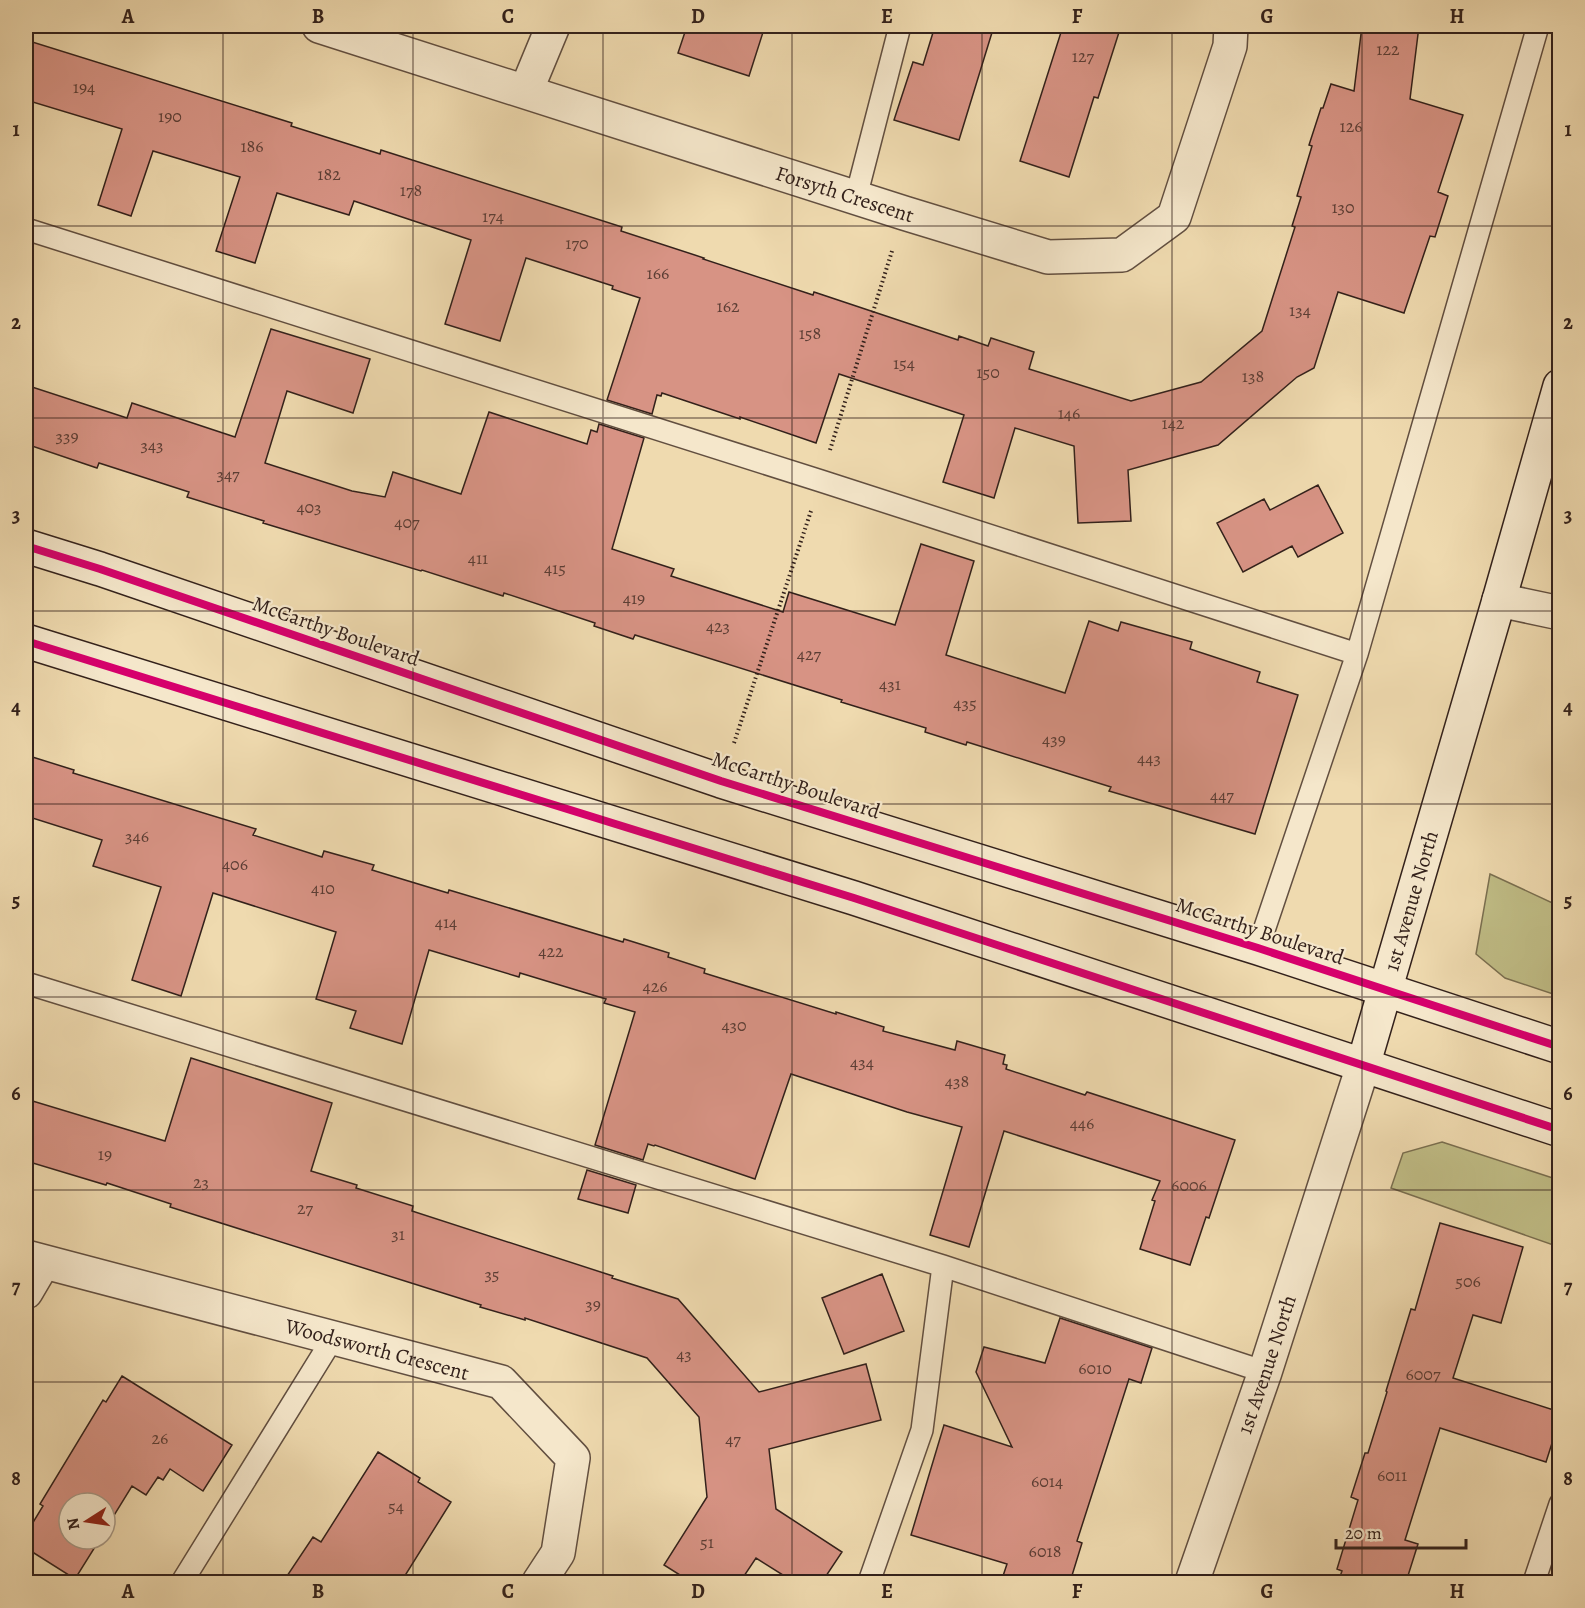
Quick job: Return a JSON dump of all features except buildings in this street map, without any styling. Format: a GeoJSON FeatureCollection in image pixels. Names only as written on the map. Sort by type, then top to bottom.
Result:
{"type":"FeatureCollection","features":[{"type":"Feature","properties":{"kind":"main road","name":"Forsyth Crescent"},"geometry":{"type":"LineString","coordinates":[[319,26],[1048,257],[1122,255],[1174,217],[1230,46],[1231,26]]}},
{"type":"Feature","properties":{"kind":"main road"},"geometry":{"type":"LineString","coordinates":[[526,91],[553,26]]}},
{"type":"Feature","properties":{"kind":"main road","name":"1st Avenue North"},"geometry":{"type":"LineString","coordinates":[[1192,1582],[1265,1372],[1386,992],[1560,386]]}},
{"type":"Feature","properties":{"kind":"main road","name":"McCarthy Boulevard"},"geometry":{"type":"LineString","coordinates":[[26,546],[100,569],[721,781],[1258,948],[1386,992],[1560,1047]]}},
{"type":"Feature","properties":{"kind":"main road"},"geometry":{"type":"LineString","coordinates":[[1499,600],[1560,613]]}},
{"type":"Feature","properties":{"kind":"main road"},"geometry":{"type":"LineString","coordinates":[[26,641],[854,898],[1560,1130]]}},
{"type":"Feature","properties":{"kind":"main road"},"geometry":{"type":"LineString","coordinates":[[26,1292],[34,1260]]}},
{"type":"Feature","properties":{"kind":"main road","name":"Woodsworth Crescent"},"geometry":{"type":"LineString","coordinates":[[34,1260],[501,1382],[573,1458],[558,1553],[539,1582]]}},
{"type":"Feature","properties":{"kind":"lane"},"geometry":{"type":"LineString","coordinates":[[856,197],[900,26]]}},
{"type":"Feature","properties":{"kind":"lane"},"geometry":{"type":"LineString","coordinates":[[1258,948],[1357,654],[1538,26]]}},
{"type":"Feature","properties":{"kind":"lane"},"geometry":{"type":"LineString","coordinates":[[26,229],[832,484],[1357,654]]}},
{"type":"Feature","properties":{"kind":"lane"},"geometry":{"type":"LineString","coordinates":[[26,983],[943,1266],[1265,1372]]}},
{"type":"Feature","properties":{"kind":"lane"},"geometry":{"type":"LineString","coordinates":[[869,1582],[922,1430],[943,1266]]}},
{"type":"Feature","properties":{"kind":"lane"},"geometry":{"type":"LineString","coordinates":[[182,1582],[333,1338]]}},
{"type":"Feature","properties":{"kind":"lane"},"geometry":{"type":"LineString","coordinates":[[1534,1582],[1560,1504]]}},
{"type":"Feature","properties":{"kind":"shaded area"},"geometry":{"type":"Polygon","coordinates":[[[1490,874],[1559,906],[1559,996],[1505,978],[1476,954],[1490,874]]]}},
{"type":"Feature","properties":{"kind":"shaded area"},"geometry":{"type":"Polygon","coordinates":[[[1442,1142],[1559,1180],[1559,1247],[1391,1188],[1403,1153],[1442,1142]]]}},
{"type":"Feature","properties":{"kind":"cycle path"},"geometry":{"type":"LineString","coordinates":[[26,546],[100,569],[721,781],[1258,948],[1560,1047]]}},
{"type":"Feature","properties":{"kind":"cycle path"},"geometry":{"type":"LineString","coordinates":[[26,641],[854,898],[1560,1130]]}}]}
